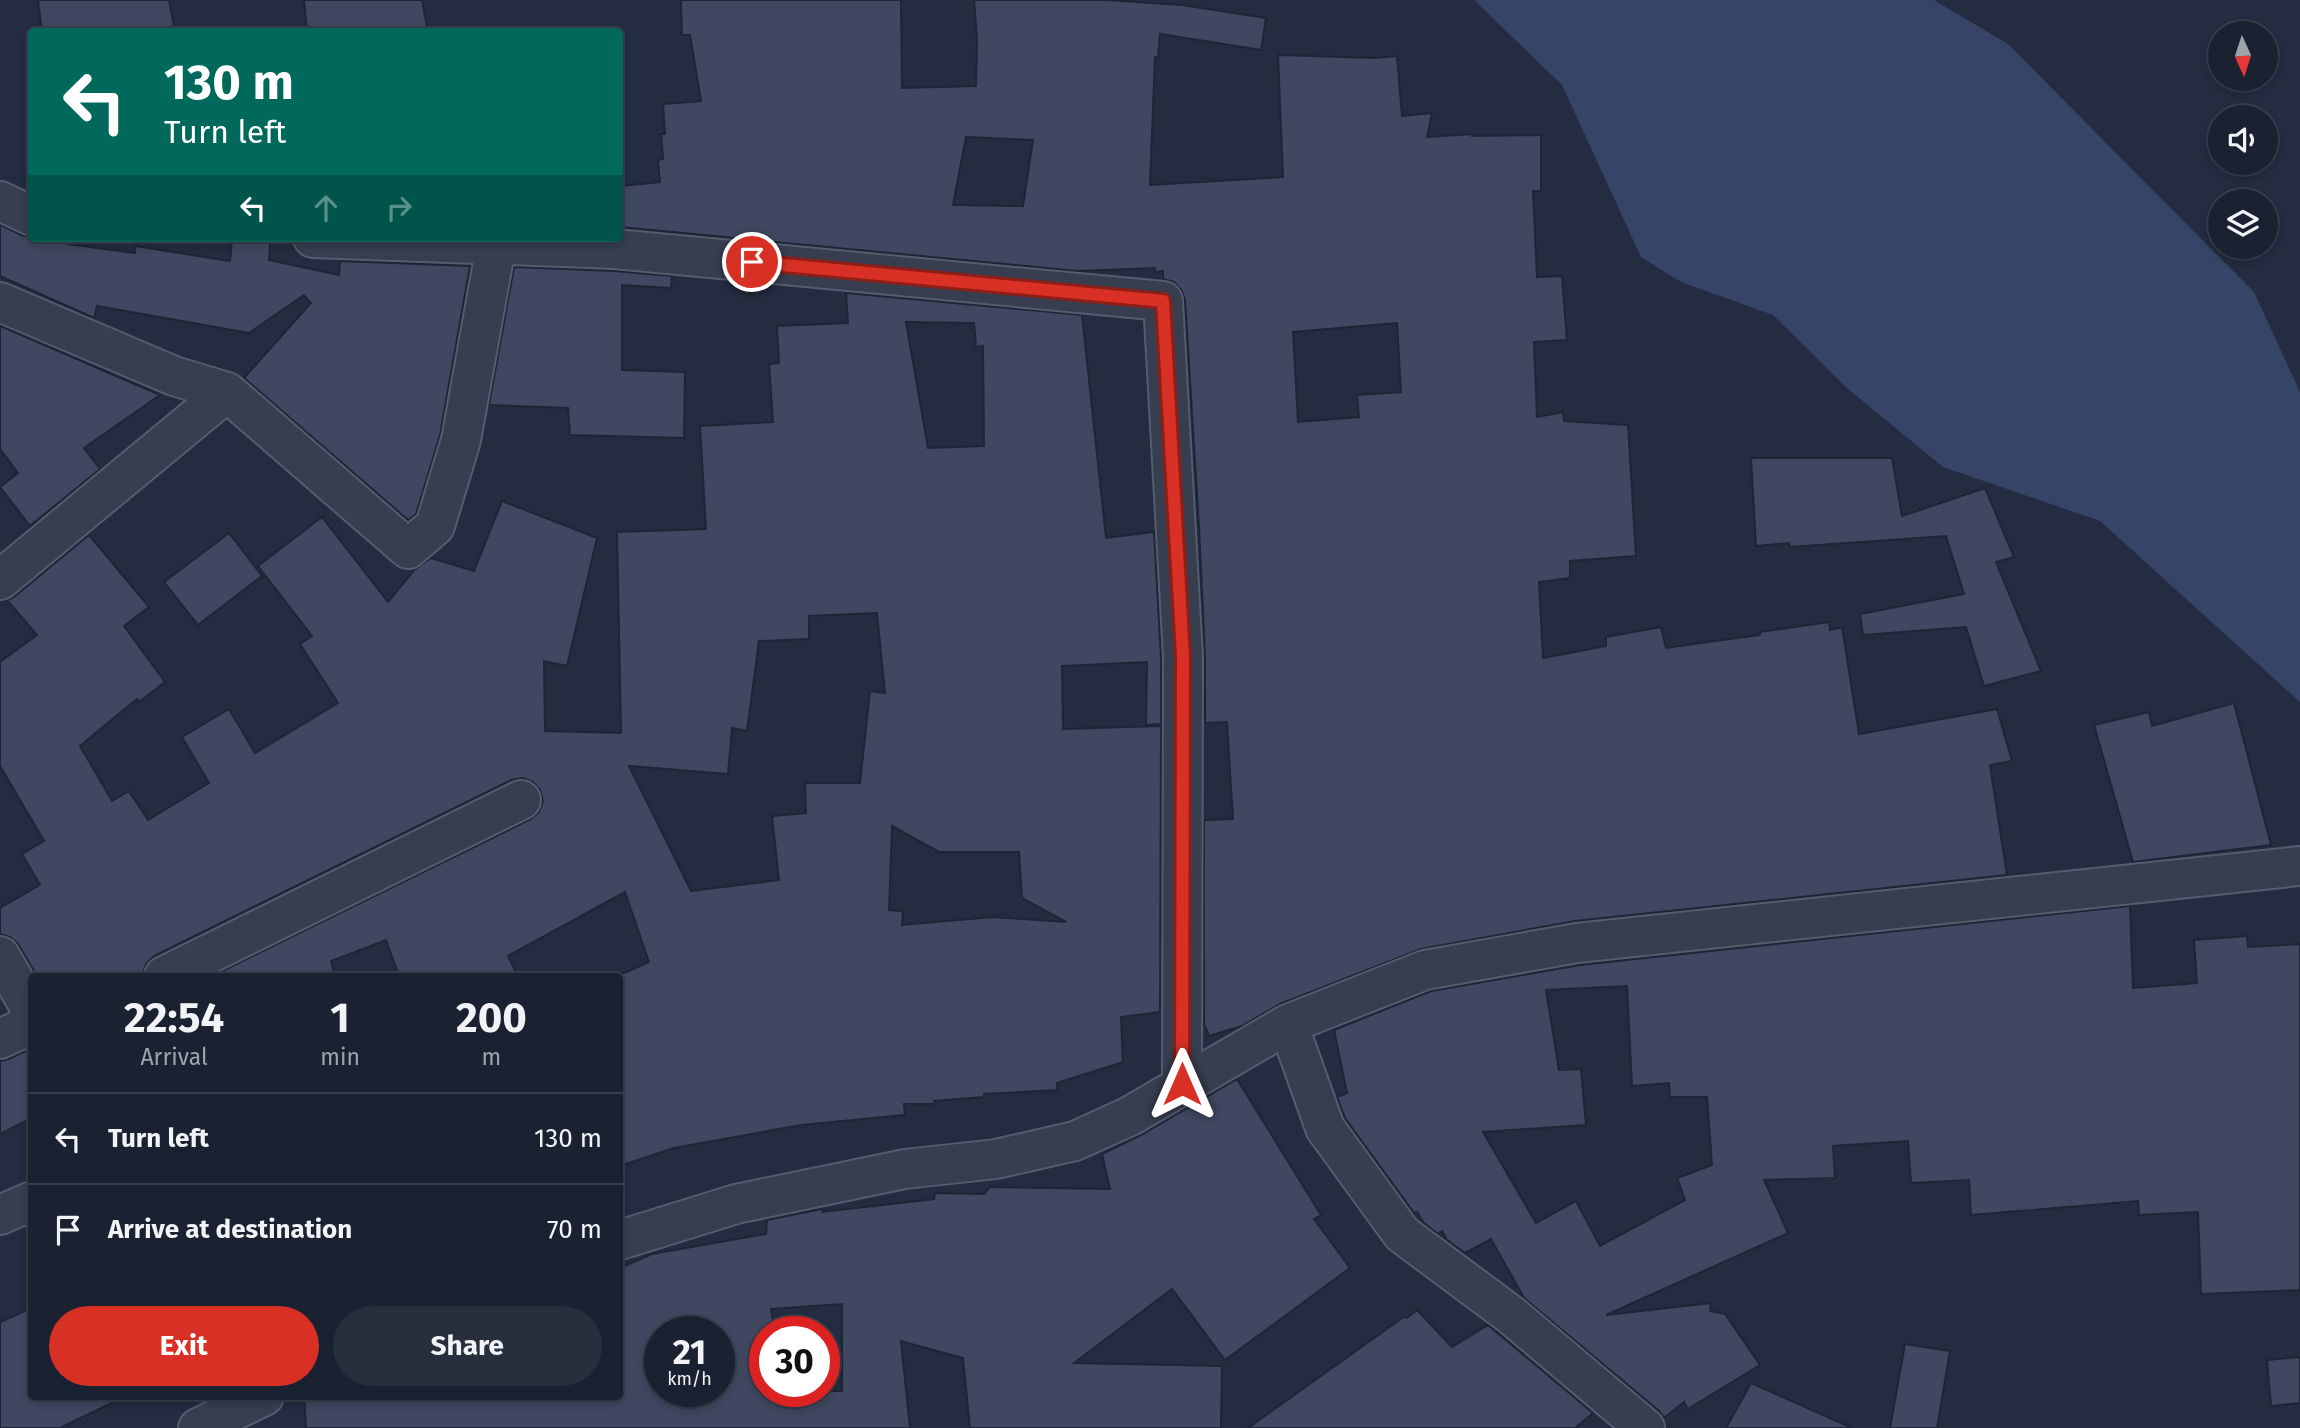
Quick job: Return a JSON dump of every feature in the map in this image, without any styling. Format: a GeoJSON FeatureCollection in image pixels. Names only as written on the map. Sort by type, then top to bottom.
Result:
{"type":"FeatureCollection","features":[{"type":"Feature","properties":{"kind":"street"},"geometry":{"type":"LineString","coordinates":[[0,201],[28,214]]}},
{"type":"Feature","properties":{"kind":"street"},"geometry":{"type":"LineString","coordinates":[[404,242],[615,249],[1163,301],[1183,657],[1182,1084]]}},
{"type":"Feature","properties":{"kind":"street"},"geometry":{"type":"LineString","coordinates":[[0,302],[174,376],[227,392],[408,549],[435,526],[461,440],[496,246]]}},
{"type":"Feature","properties":{"kind":"street"},"geometry":{"type":"LineString","coordinates":[[0,579],[227,392]]}},
{"type":"Feature","properties":{"kind":"street"},"geometry":{"type":"LineString","coordinates":[[170,973],[522,800]]}},
{"type":"Feature","properties":{"kind":"street"},"geometry":{"type":"LineString","coordinates":[[623,1239],[736,1204],[905,1169],[996,1159],[1075,1141],[1130,1116],[1288,1024],[1425,970],[1577,943],[2300,866]]}},
{"type":"Feature","properties":{"kind":"street"},"geometry":{"type":"LineString","coordinates":[[0,956],[28,1004]]}},
{"type":"Feature","properties":{"kind":"street"},"geometry":{"type":"LineString","coordinates":[[1288,1024],[1325,1128],[1402,1234],[1511,1315],[1645,1428]]}},
{"type":"Feature","properties":{"kind":"street"},"geometry":{"type":"LineString","coordinates":[[0,1039],[28,1026]]}},
{"type":"Feature","properties":{"kind":"street"},"geometry":{"type":"LineString","coordinates":[[0,1215],[28,1204]]}},
{"type":"Feature","properties":{"kind":"street"},"geometry":{"type":"LineString","coordinates":[[198,1428],[256,1400]]}},
{"type":"Feature","properties":{"kind":"water"},"geometry":{"type":"Polygon","coordinates":[[[1474,0],[1934,0],[2008,44],[2208,246],[2208,259],[2221,259],[2254,292],[2300,392],[2300,702],[2100,521],[1943,467],[1848,389],[1773,315],[1681,282],[1641,257],[1562,85],[1474,0]]]}},
{"type":"Feature","properties":{"kind":"building"},"geometry":{"type":"Polygon","coordinates":[[[38,0],[169,0],[174,28],[42,28],[38,0]]]}},
{"type":"Feature","properties":{"kind":"building"},"geometry":{"type":"Polygon","coordinates":[[[304,0],[422,0],[427,28],[307,28],[304,0]]]}},
{"type":"Feature","properties":{"kind":"building"},"geometry":{"type":"Polygon","coordinates":[[[681,0],[901,0],[902,88],[976,86],[974,0],[1106,0],[1182,5],[1266,18],[1261,50],[1160,34],[1158,57],[1155,57],[1150,185],[1283,177],[1278,55],[1375,58],[1397,56],[1402,116],[1432,113],[1427,137],[1472,134],[1541,135],[1541,191],[1533,191],[1537,277],[1562,276],[1567,340],[1534,342],[1537,417],[1563,412],[1564,421],[1628,425],[1636,556],[1570,561],[1570,578],[1539,582],[1543,658],[1606,646],[1606,637],[1661,627],[1666,648],[1829,622],[1830,630],[1842,627],[1859,734],[1997,709],[2012,761],[1990,765],[2007,875],[1575,921],[1421,949],[1280,1004],[1242,1026],[1209,1036],[1204,1024],[1204,820],[1233,819],[1227,722],[1205,723],[1199,527],[1185,300],[1182,291],[1174,282],[1163,279],[1163,271],[1155,272],[1155,268],[1077,271],[623,227],[623,186],[660,182],[658,160],[663,159],[661,134],[665,134],[663,104],[701,101],[690,35],[682,35],[681,0]],[[966,137],[953,205],[1023,206],[1033,140],[966,137]],[[1397,323],[1293,332],[1298,422],[1359,417],[1357,395],[1401,392],[1397,323]]]}},
{"type":"Feature","properties":{"kind":"building"},"geometry":{"type":"Polygon","coordinates":[[[0,225],[28,236],[28,242],[63,242],[135,253],[135,246],[230,261],[232,242],[270,243],[269,260],[339,275],[340,261],[470,266],[440,435],[416,514],[408,520],[244,378],[311,303],[304,295],[249,333],[97,306],[94,318],[0,276],[0,225]]]}},
{"type":"Feature","properties":{"kind":"building"},"geometry":{"type":"Polygon","coordinates":[[[514,267],[672,276],[671,288],[622,285],[622,370],[685,372],[684,438],[570,435],[568,408],[489,405],[514,267]]]}},
{"type":"Feature","properties":{"kind":"building"},"geometry":{"type":"Polygon","coordinates":[[[846,293],[1082,315],[1106,538],[1154,532],[1161,658],[1161,724],[1146,725],[1147,662],[1062,666],[1063,729],[1161,726],[1160,1012],[1121,1017],[1123,1062],[1057,1083],[1057,1090],[984,1094],[984,1097],[934,1101],[934,1104],[904,1104],[905,1115],[801,1125],[674,1148],[623,1165],[623,974],[649,962],[625,892],[508,956],[516,973],[398,973],[386,940],[331,961],[334,973],[218,973],[531,819],[539,812],[543,801],[540,790],[533,782],[523,778],[511,780],[154,956],[146,964],[143,973],[35,973],[18,944],[10,937],[0,934],[0,908],[40,885],[22,854],[44,841],[0,766],[0,662],[37,635],[7,600],[89,535],[149,607],[124,626],[165,682],[139,702],[137,699],[80,746],[112,801],[129,791],[148,820],[209,783],[182,737],[229,709],[255,753],[338,703],[300,644],[312,636],[258,566],[322,517],[388,602],[415,569],[431,558],[474,571],[502,501],[597,538],[567,666],[544,661],[545,731],[621,733],[617,532],[706,529],[700,426],[773,422],[769,364],[779,363],[777,326],[848,323],[846,293]],[[906,322],[928,448],[984,446],[983,346],[976,347],[974,323],[906,322]],[[877,613],[809,616],[809,639],[759,641],[747,731],[732,728],[728,774],[629,766],[691,891],[779,880],[772,816],[806,813],[805,783],[860,783],[870,691],[885,693],[877,613]],[[892,826],[889,910],[903,911],[902,925],[993,917],[1066,922],[1022,898],[1019,852],[939,852],[892,826]]]}},
{"type":"Feature","properties":{"kind":"building"},"geometry":{"type":"Polygon","coordinates":[[[0,326],[160,395],[84,448],[100,469],[30,526],[0,487],[18,473],[0,449],[0,326]]]}},
{"type":"Feature","properties":{"kind":"building"},"geometry":{"type":"Polygon","coordinates":[[[1751,458],[1892,458],[1902,516],[1985,488],[2014,557],[1996,562],[2041,671],[1984,686],[1966,627],[1863,635],[1860,614],[1964,594],[1946,536],[1790,547],[1789,543],[1756,546],[1751,458]]]}},
{"type":"Feature","properties":{"kind":"building"},"geometry":{"type":"Polygon","coordinates":[[[229,533],[262,576],[198,625],[164,582],[229,533]]]}},
{"type":"Feature","properties":{"kind":"building"},"geometry":{"type":"Polygon","coordinates":[[[2234,703],[2271,845],[2133,862],[2094,725],[2149,712],[2152,726],[2234,703]]]}},
{"type":"Feature","properties":{"kind":"building"},"geometry":{"type":"Polygon","coordinates":[[[2130,906],[2133,988],[2197,983],[2194,940],[2247,936],[2248,947],[2300,944],[2300,1290],[2201,1294],[2198,1212],[2139,1215],[2138,1201],[1971,1215],[1969,1180],[1911,1183],[1908,1141],[1833,1146],[1835,1178],[1764,1180],[1788,1233],[1606,1315],[1711,1303],[1710,1311],[1725,1314],[1760,1365],[1688,1409],[1684,1402],[1664,1418],[1524,1298],[1491,1239],[1465,1253],[1447,1240],[1442,1231],[1438,1234],[1424,1223],[1345,1118],[1337,1097],[1347,1093],[1334,1030],[1431,991],[1580,965],[2130,906]],[[1627,986],[1546,990],[1559,1070],[1581,1069],[1586,1125],[1483,1132],[1536,1223],[1576,1201],[1600,1246],[1685,1200],[1677,1178],[1712,1165],[1707,1097],[1670,1097],[1669,1083],[1632,1086],[1627,986]]]}},
{"type":"Feature","properties":{"kind":"building"},"geometry":{"type":"Polygon","coordinates":[[[28,1050],[28,1120],[0,1134],[0,1061],[28,1050]]]}},
{"type":"Feature","properties":{"kind":"building"},"geometry":{"type":"Polygon","coordinates":[[[1237,1079],[1321,1215],[1314,1219],[1350,1268],[1225,1360],[1172,1289],[1074,1363],[1222,1366],[1221,1428],[970,1428],[963,1358],[901,1341],[910,1428],[306,1428],[304,1400],[623,1400],[623,1267],[652,1254],[766,1234],[767,1220],[822,1209],[822,1212],[934,1199],[935,1193],[984,1194],[990,1187],[1110,1189],[1102,1154],[1141,1135],[1237,1079]]]}},
{"type":"Feature","properties":{"kind":"building"},"geometry":{"type":"Polygon","coordinates":[[[28,1310],[28,1400],[118,1400],[60,1428],[0,1428],[0,1322],[28,1310]]]}},
{"type":"Feature","properties":{"kind":"building"},"geometry":{"type":"Polygon","coordinates":[[[1417,1310],[1452,1347],[1488,1325],[1593,1413],[1575,1428],[1248,1428],[1405,1316],[1407,1318],[1417,1310]]]}},
{"type":"Feature","properties":{"kind":"building"},"geometry":{"type":"Polygon","coordinates":[[[1905,1344],[1950,1351],[1937,1428],[1890,1428],[1905,1344]]]}},
{"type":"Feature","properties":{"kind":"building"},"geometry":{"type":"Polygon","coordinates":[[[2300,1357],[2300,1403],[2271,1406],[2267,1360],[2300,1357]]]}},
{"type":"Feature","properties":{"kind":"building"},"geometry":{"type":"Polygon","coordinates":[[[1751,1383],[1852,1428],[1726,1428],[1751,1383]]]}},
{"type":"Feature","properties":{"kind":"route"},"geometry":{"type":"LineString","coordinates":[[752,262],[1163,301],[1183,657],[1182,1084]]}}]}
